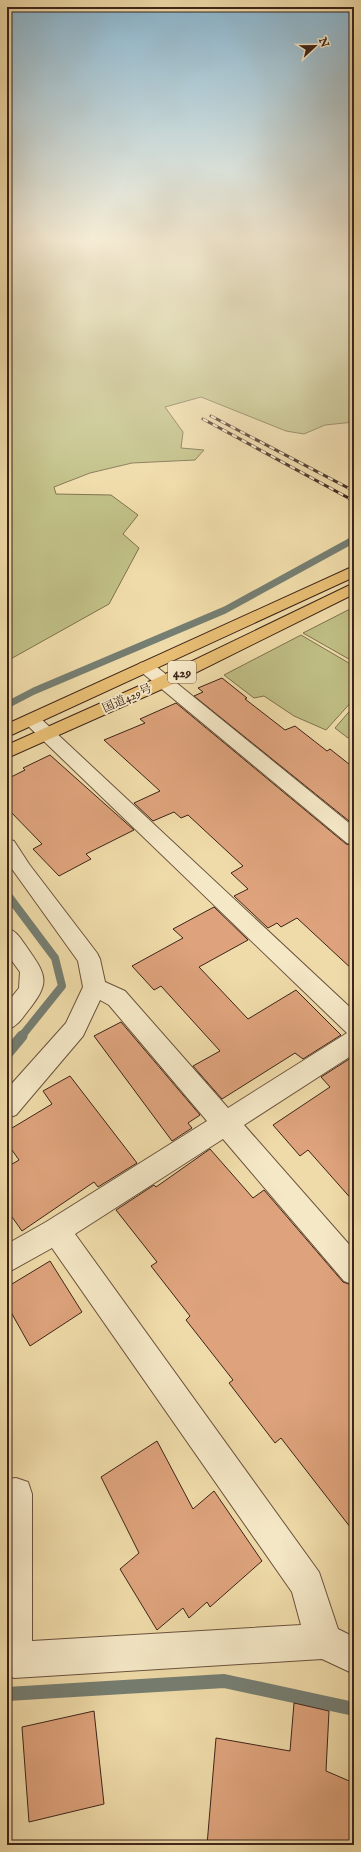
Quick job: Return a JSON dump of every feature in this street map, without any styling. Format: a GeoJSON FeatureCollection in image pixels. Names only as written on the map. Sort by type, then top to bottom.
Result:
{"type":"FeatureCollection","features":[{"type":"Feature","properties":{"kind":"highway","name":"国道429号"},"geometry":{"type":"LineString","coordinates":[[7,731],[354,571]]}},
{"type":"Feature","properties":{"kind":"highway","name":"国道429号"},"geometry":{"type":"LineString","coordinates":[[7,752],[163,682],[354,588]]}},
{"type":"Feature","properties":{"kind":"street"},"geometry":{"type":"LineString","coordinates":[[146,668],[354,838]]}},
{"type":"Feature","properties":{"kind":"street"},"geometry":{"type":"LineString","coordinates":[[32,720],[354,1026]]}},
{"type":"Feature","properties":{"kind":"street"},"geometry":{"type":"LineString","coordinates":[[7,846],[89,959],[95,987],[75,1029],[7,1108]]}},
{"type":"Feature","properties":{"kind":"street"},"geometry":{"type":"LineString","coordinates":[[7,936],[31,971],[31,990],[7,1020]]}},
{"type":"Feature","properties":{"kind":"street"},"geometry":{"type":"LineString","coordinates":[[95,987],[117,998],[354,1271]]}},
{"type":"Feature","properties":{"kind":"street"},"geometry":{"type":"LineString","coordinates":[[7,1259],[56,1231],[354,1041]]}},
{"type":"Feature","properties":{"kind":"street"},"geometry":{"type":"LineString","coordinates":[[7,1495],[16,1494],[14,1660],[339,1649],[307,1584],[56,1231]]}},
{"type":"Feature","properties":{"kind":"shaded area"},"geometry":{"type":"Polygon","coordinates":[[[7,327],[354,327],[354,422],[325,425],[304,434],[286,431],[201,397],[165,407],[183,432],[181,448],[204,450],[195,460],[132,463],[90,473],[54,487],[56,494],[111,495],[138,515],[123,534],[139,548],[109,604],[7,661],[7,327]]]}},
{"type":"Feature","properties":{"kind":"shaded area"},"geometry":{"type":"Polygon","coordinates":[[[354,607],[354,662],[303,633],[354,607]]]}},
{"type":"Feature","properties":{"kind":"shaded area"},"geometry":{"type":"Polygon","coordinates":[[[301,635],[354,666],[354,699],[326,730],[294,716],[264,696],[254,698],[224,675],[301,635]]]}},
{"type":"Feature","properties":{"kind":"shaded area"},"geometry":{"type":"Polygon","coordinates":[[[354,706],[354,735],[348,738],[335,728],[354,706]]]}},
{"type":"Feature","properties":{"kind":"building"},"geometry":{"type":"Polygon","coordinates":[[[222,678],[247,698],[245,699],[285,730],[295,726],[327,751],[330,749],[354,768],[354,825],[194,696],[203,692],[198,688],[222,678]]]}},
{"type":"Feature","properties":{"kind":"building"},"geometry":{"type":"Polygon","coordinates":[[[176,703],[346,844],[354,846],[354,971],[297,918],[281,927],[277,923],[268,928],[234,896],[248,889],[231,873],[243,866],[188,815],[181,818],[174,812],[153,821],[134,803],[160,791],[104,740],[145,723],[140,719],[176,703]]]}},
{"type":"Feature","properties":{"kind":"building"},"geometry":{"type":"Polygon","coordinates":[[[50,755],[134,830],[86,854],[91,859],[59,876],[33,849],[42,844],[7,808],[7,779],[25,770],[23,768],[50,755]]]}},
{"type":"Feature","properties":{"kind":"building"},"geometry":{"type":"Polygon","coordinates":[[[214,907],[248,940],[199,967],[248,1019],[296,990],[341,1035],[303,1059],[295,1053],[222,1099],[193,1066],[220,1051],[161,986],[154,990],[132,966],[183,938],[173,929],[214,907]]]}},
{"type":"Feature","properties":{"kind":"building"},"geometry":{"type":"Polygon","coordinates":[[[121,1022],[200,1115],[188,1123],[192,1128],[172,1141],[94,1036],[121,1022]]]}},
{"type":"Feature","properties":{"kind":"building"},"geometry":{"type":"Polygon","coordinates":[[[354,1056],[354,1202],[308,1150],[300,1156],[273,1125],[330,1087],[321,1077],[354,1056]]]}},
{"type":"Feature","properties":{"kind":"building"},"geometry":{"type":"Polygon","coordinates":[[[70,1076],[137,1163],[98,1187],[94,1182],[22,1231],[7,1210],[7,1167],[19,1160],[7,1143],[7,1131],[52,1104],[43,1091],[70,1076]]]}},
{"type":"Feature","properties":{"kind":"building"},"geometry":{"type":"Polygon","coordinates":[[[210,1149],[253,1198],[264,1190],[343,1282],[354,1286],[354,1532],[281,1438],[275,1443],[229,1383],[233,1380],[186,1320],[190,1316],[151,1266],[157,1262],[116,1210],[154,1185],[156,1187],[210,1149]]]}},
{"type":"Feature","properties":{"kind":"building"},"geometry":{"type":"Polygon","coordinates":[[[50,1261],[82,1312],[30,1346],[7,1305],[7,1287],[50,1261]]]}},
{"type":"Feature","properties":{"kind":"building"},"geometry":{"type":"Polygon","coordinates":[[[157,1441],[193,1509],[214,1491],[262,1561],[210,1607],[207,1602],[189,1618],[183,1608],[157,1630],[120,1569],[139,1553],[101,1477],[157,1441]]]}},
{"type":"Feature","properties":{"kind":"building"},"geometry":{"type":"Polygon","coordinates":[[[294,1703],[329,1711],[326,1771],[354,1783],[354,1845],[207,1845],[216,1738],[290,1751],[294,1703]]]}},
{"type":"Feature","properties":{"kind":"building"},"geometry":{"type":"Polygon","coordinates":[[[94,1711],[104,1804],[29,1822],[22,1727],[94,1711]]]}},
{"type":"Feature","properties":{"kind":"waterway"},"geometry":{"type":"LineString","coordinates":[[349,542],[354,539]]}},
{"type":"Feature","properties":{"kind":"waterway"},"geometry":{"type":"LineString","coordinates":[[7,705],[34,691],[225,610],[351,541]]}},
{"type":"Feature","properties":{"kind":"waterway"},"geometry":{"type":"LineString","coordinates":[[7,894],[55,958],[62,986],[21,1037]]}},
{"type":"Feature","properties":{"kind":"waterway"},"geometry":{"type":"LineString","coordinates":[[7,1054],[22,1036]]}},
{"type":"Feature","properties":{"kind":"waterway"},"geometry":{"type":"LineString","coordinates":[[7,1694],[224,1681],[354,1709]]}},
{"type":"Feature","properties":{"kind":"railway"},"geometry":{"type":"LineString","coordinates":[[211,416],[354,491]]}},
{"type":"Feature","properties":{"kind":"railway"},"geometry":{"type":"LineString","coordinates":[[203,419],[354,501]]}}]}
